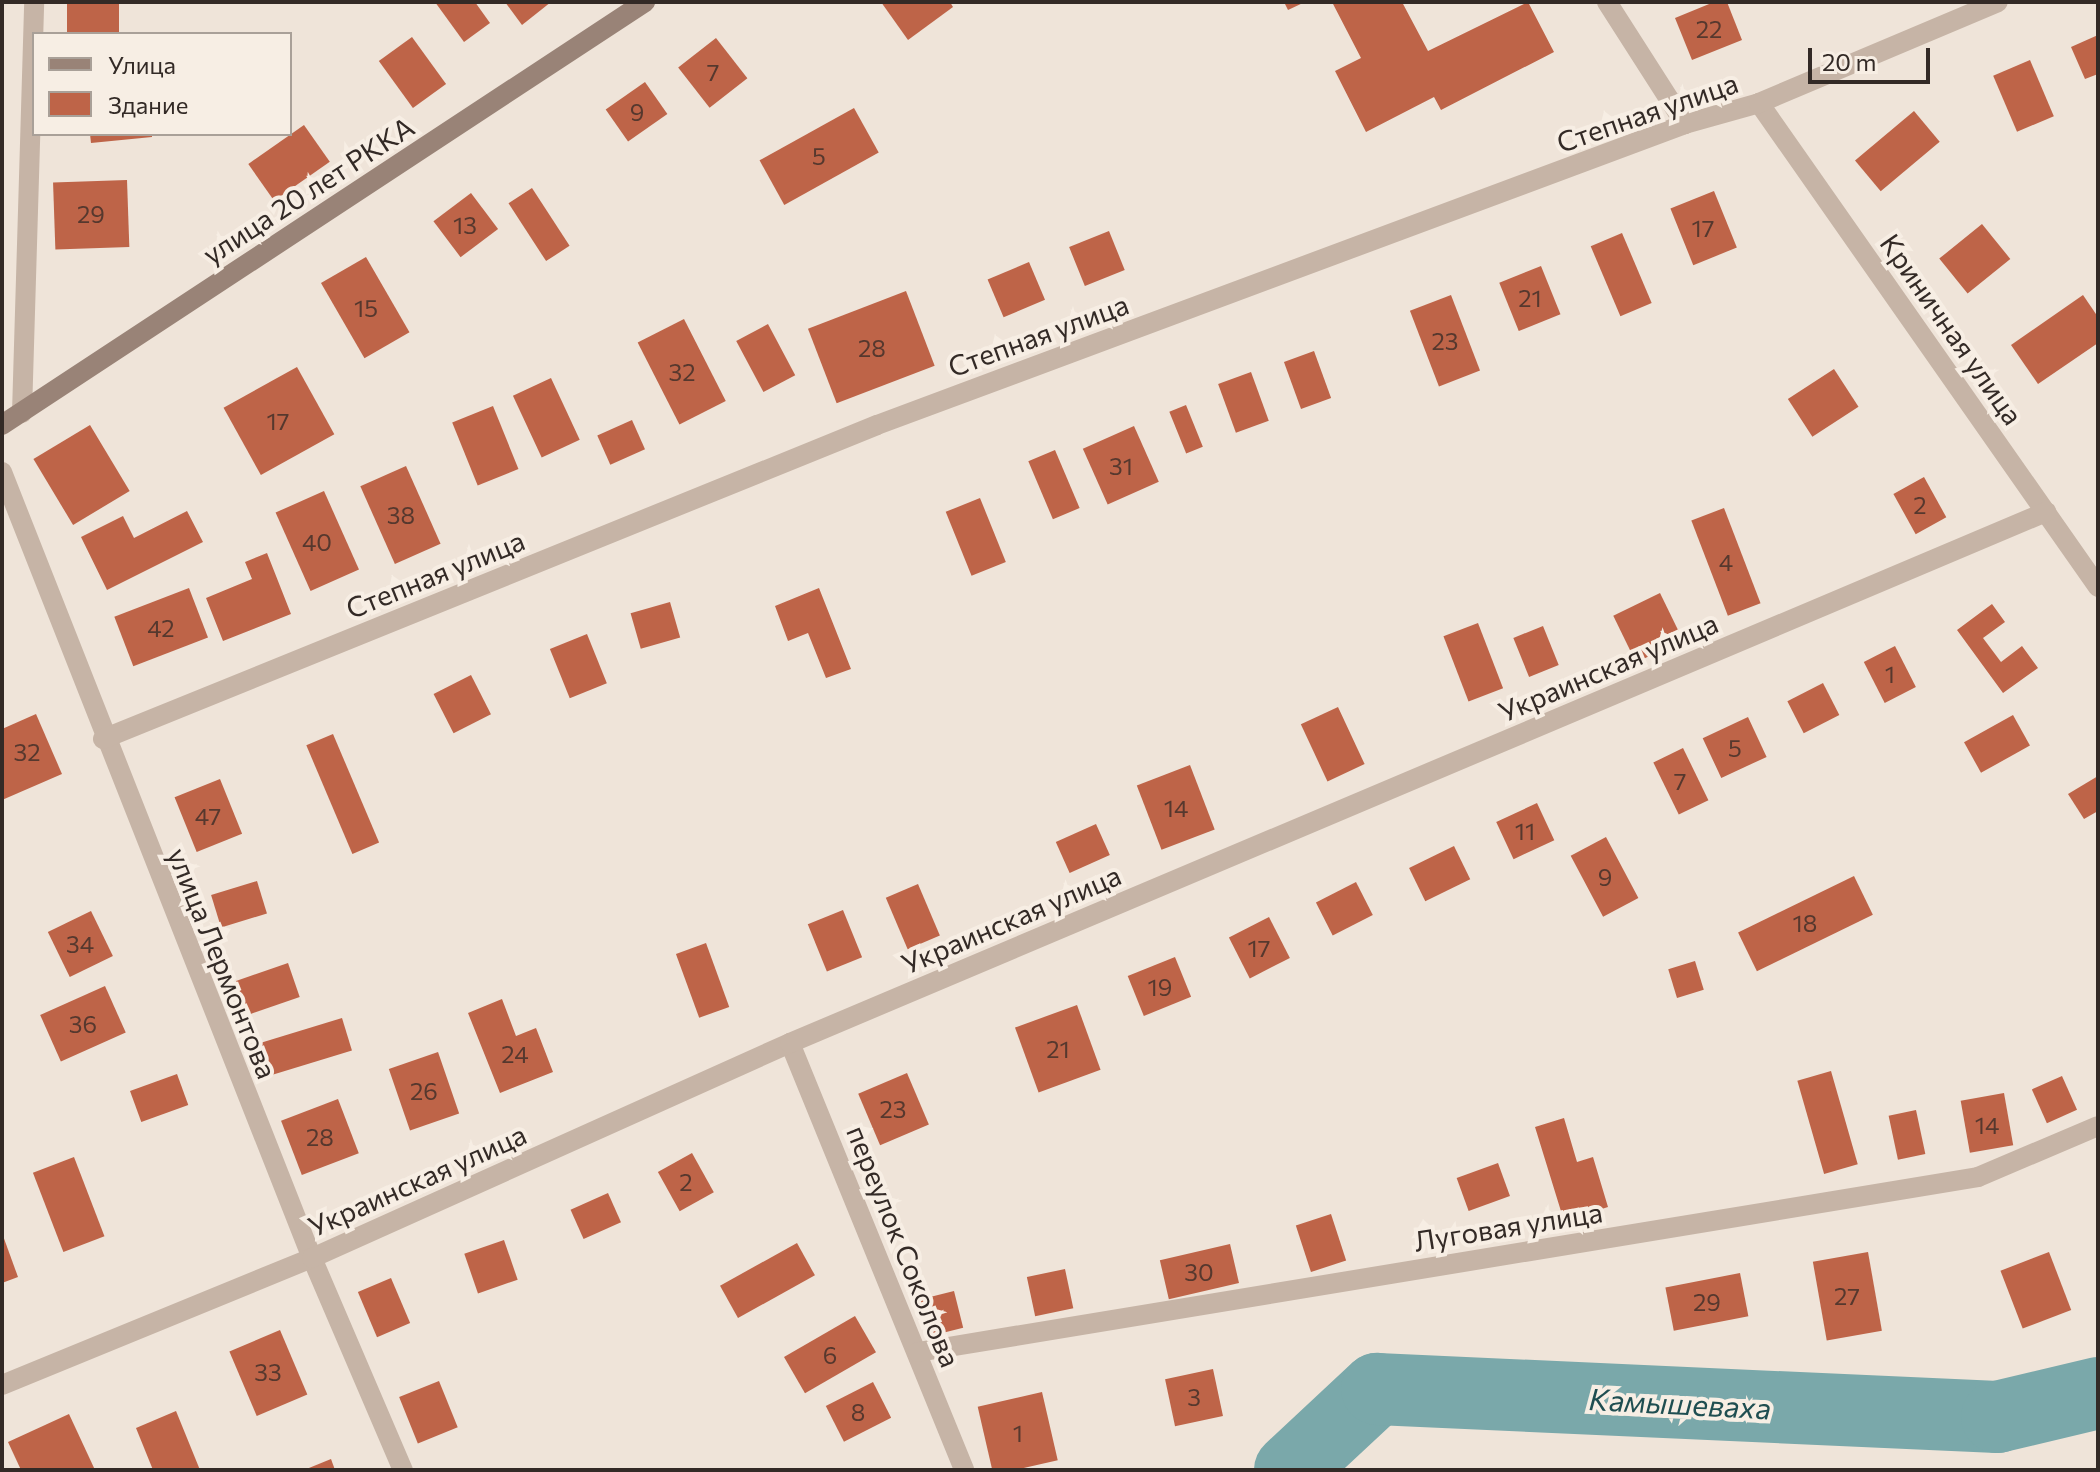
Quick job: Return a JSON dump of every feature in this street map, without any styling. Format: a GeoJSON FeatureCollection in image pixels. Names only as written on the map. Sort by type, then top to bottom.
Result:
{"type":"FeatureCollection","features":[{"type":"Feature","properties":{"kind":"street"},"geometry":{"type":"LineString","coordinates":[[33,32],[34,2]]}},
{"type":"Feature","properties":{"kind":"street","name":"улица 20 лет РККА"},"geometry":{"type":"LineString","coordinates":[[2,425],[645,2]]}},
{"type":"Feature","properties":{"kind":"street"},"geometry":{"type":"LineString","coordinates":[[1607,2],[1685,124]]}},
{"type":"Feature","properties":{"kind":"street","name":"Степная улица"},"geometry":{"type":"LineString","coordinates":[[103,739],[877,425],[1685,124],[1759,103],[1998,2]]}},
{"type":"Feature","properties":{"kind":"street"},"geometry":{"type":"LineString","coordinates":[[22,413],[32,70]]}},
{"type":"Feature","properties":{"kind":"street","name":"Криничная улица"},"geometry":{"type":"LineString","coordinates":[[1759,103],[2098,587]]}},
{"type":"Feature","properties":{"kind":"street","name":"улица Лермонтова"},"geometry":{"type":"LineString","coordinates":[[2,472],[103,739],[312,1258],[403,1470]]}},
{"type":"Feature","properties":{"kind":"street","name":"Украинская улица"},"geometry":{"type":"LineString","coordinates":[[2,1385],[312,1258],[790,1043],[2046,512]]}},
{"type":"Feature","properties":{"kind":"street","name":"переулок Соколова"},"geometry":{"type":"LineString","coordinates":[[790,1043],[964,1470]]}},
{"type":"Feature","properties":{"kind":"street","name":"Луговая улица"},"geometry":{"type":"LineString","coordinates":[[918,1352],[1978,1177],[2098,1126]]}},
{"type":"Feature","properties":{"kind":"building"},"geometry":{"type":"Polygon","coordinates":[[[67,2],[119,2],[119,32],[67,32],[67,2]]]}},
{"type":"Feature","properties":{"kind":"building"},"geometry":{"type":"Polygon","coordinates":[[[435,2],[475,2],[490,23],[464,42],[435,2]]]}},
{"type":"Feature","properties":{"kind":"building"},"geometry":{"type":"Polygon","coordinates":[[[505,2],[551,2],[522,25],[505,2]]]}},
{"type":"Feature","properties":{"kind":"building"},"geometry":{"type":"Polygon","coordinates":[[[881,2],[950,2],[953,7],[908,40],[881,2]]]}},
{"type":"Feature","properties":{"kind":"building"},"geometry":{"type":"Polygon","coordinates":[[[1284,2],[1305,2],[1288,10],[1284,2]]]}},
{"type":"Feature","properties":{"kind":"building"},"geometry":{"type":"Polygon","coordinates":[[[1332,2],[1402,2],[1428,51],[1528,2],[1554,52],[1441,110],[1434,97],[1366,132],[1335,71],[1361,58],[1332,2]]]}},
{"type":"Feature","properties":{"kind":"building"},"geometry":{"type":"Polygon","coordinates":[[[1714,2],[1727,2],[1742,40],[1692,60],[1675,18],[1714,2]]]}},
{"type":"Feature","properties":{"kind":"building"},"geometry":{"type":"Polygon","coordinates":[[[2098,35],[2098,74],[2085,79],[2071,47],[2098,35]]]}},
{"type":"Feature","properties":{"kind":"building"},"geometry":{"type":"Polygon","coordinates":[[[412,37],[446,84],[413,108],[379,61],[412,37]]]}},
{"type":"Feature","properties":{"kind":"building"},"geometry":{"type":"Polygon","coordinates":[[[716,38],[747,78],[710,108],[678,68],[716,38]]]}},
{"type":"Feature","properties":{"kind":"building"},"geometry":{"type":"Polygon","coordinates":[[[2030,60],[2054,116],[2017,132],[1993,76],[2030,60]]]}},
{"type":"Feature","properties":{"kind":"building"},"geometry":{"type":"Polygon","coordinates":[[[645,82],[667,114],[628,141],[606,110],[645,82]]]}},
{"type":"Feature","properties":{"kind":"building"},"geometry":{"type":"Polygon","coordinates":[[[854,108],[879,153],[784,205],[760,160],[854,108]]]}},
{"type":"Feature","properties":{"kind":"building"},"geometry":{"type":"Polygon","coordinates":[[[1914,111],[1940,142],[1881,191],[1855,160],[1914,111]]]}},
{"type":"Feature","properties":{"kind":"building"},"geometry":{"type":"Polygon","coordinates":[[[304,125],[330,162],[274,201],[248,164],[304,125]]]}},
{"type":"Feature","properties":{"kind":"building"},"geometry":{"type":"Polygon","coordinates":[[[90,136],[152,136],[152,137],[91,143],[90,136]]]}},
{"type":"Feature","properties":{"kind":"building"},"geometry":{"type":"Polygon","coordinates":[[[127,180],[129,247],[55,250],[53,183],[127,180]]]}},
{"type":"Feature","properties":{"kind":"building"},"geometry":{"type":"Polygon","coordinates":[[[532,188],[570,246],[546,261],[509,203],[532,188]]]}},
{"type":"Feature","properties":{"kind":"building"},"geometry":{"type":"Polygon","coordinates":[[[1714,191],[1737,248],[1693,265],[1670,209],[1714,191]]]}},
{"type":"Feature","properties":{"kind":"building"},"geometry":{"type":"Polygon","coordinates":[[[471,193],[498,229],[461,257],[433,221],[471,193]]]}},
{"type":"Feature","properties":{"kind":"building"},"geometry":{"type":"Polygon","coordinates":[[[1982,224],[2010,259],[1968,294],[1939,259],[1982,224]]]}},
{"type":"Feature","properties":{"kind":"building"},"geometry":{"type":"Polygon","coordinates":[[[1109,231],[1125,270],[1085,286],[1069,247],[1109,231]]]}},
{"type":"Feature","properties":{"kind":"building"},"geometry":{"type":"Polygon","coordinates":[[[1622,233],[1652,303],[1620,316],[1591,246],[1622,233]]]}},
{"type":"Feature","properties":{"kind":"building"},"geometry":{"type":"Polygon","coordinates":[[[366,257],[410,332],[364,358],[321,283],[366,257]]]}},
{"type":"Feature","properties":{"kind":"building"},"geometry":{"type":"Polygon","coordinates":[[[1029,262],[1045,300],[1004,317],[988,280],[1029,262]]]}},
{"type":"Feature","properties":{"kind":"building"},"geometry":{"type":"Polygon","coordinates":[[[1541,266],[1560,314],[1519,331],[1499,283],[1541,266]]]}},
{"type":"Feature","properties":{"kind":"building"},"geometry":{"type":"Polygon","coordinates":[[[906,291],[935,366],[837,403],[808,329],[906,291]]]}},
{"type":"Feature","properties":{"kind":"building"},"geometry":{"type":"Polygon","coordinates":[[[1451,295],[1480,371],[1439,386],[1410,311],[1451,295]]]}},
{"type":"Feature","properties":{"kind":"building"},"geometry":{"type":"Polygon","coordinates":[[[2083,295],[2098,317],[2098,343],[2038,384],[2011,345],[2083,295]]]}},
{"type":"Feature","properties":{"kind":"building"},"geometry":{"type":"Polygon","coordinates":[[[684,319],[726,401],[679,425],[638,343],[684,319]]]}},
{"type":"Feature","properties":{"kind":"building"},"geometry":{"type":"Polygon","coordinates":[[[768,324],[795,375],[763,392],[736,341],[768,324]]]}},
{"type":"Feature","properties":{"kind":"building"},"geometry":{"type":"Polygon","coordinates":[[[1314,351],[1331,398],[1301,409],[1284,362],[1314,351]]]}},
{"type":"Feature","properties":{"kind":"building"},"geometry":{"type":"Polygon","coordinates":[[[297,367],[334,434],[261,475],[224,408],[297,367]]]}},
{"type":"Feature","properties":{"kind":"building"},"geometry":{"type":"Polygon","coordinates":[[[1834,369],[1859,407],[1812,437],[1788,399],[1834,369]]]}},
{"type":"Feature","properties":{"kind":"building"},"geometry":{"type":"Polygon","coordinates":[[[1251,372],[1269,421],[1236,433],[1218,384],[1251,372]]]}},
{"type":"Feature","properties":{"kind":"building"},"geometry":{"type":"Polygon","coordinates":[[[551,378],[580,440],[542,457],[513,396],[551,378]]]}},
{"type":"Feature","properties":{"kind":"building"},"geometry":{"type":"Polygon","coordinates":[[[1186,405],[1203,447],[1186,453],[1169,412],[1186,405]]]}},
{"type":"Feature","properties":{"kind":"building"},"geometry":{"type":"Polygon","coordinates":[[[493,406],[518,469],[478,486],[452,422],[493,406]]]}},
{"type":"Feature","properties":{"kind":"building"},"geometry":{"type":"Polygon","coordinates":[[[632,420],[645,449],[610,465],[597,435],[632,420]]]}},
{"type":"Feature","properties":{"kind":"building"},"geometry":{"type":"Polygon","coordinates":[[[90,425],[130,491],[73,525],[33,459],[90,425]]]}},
{"type":"Feature","properties":{"kind":"building"},"geometry":{"type":"Polygon","coordinates":[[[1134,426],[1159,482],[1108,505],[1083,449],[1134,426]]]}},
{"type":"Feature","properties":{"kind":"building"},"geometry":{"type":"Polygon","coordinates":[[[1055,450],[1080,508],[1053,519],[1028,461],[1055,450]]]}},
{"type":"Feature","properties":{"kind":"building"},"geometry":{"type":"Polygon","coordinates":[[[406,466],[441,544],[395,564],[360,486],[406,466]]]}},
{"type":"Feature","properties":{"kind":"building"},"geometry":{"type":"Polygon","coordinates":[[[1924,477],[1946,517],[1916,534],[1893,494],[1924,477]]]}},
{"type":"Feature","properties":{"kind":"building"},"geometry":{"type":"Polygon","coordinates":[[[324,491],[359,570],[311,591],[276,513],[324,491]]]}},
{"type":"Feature","properties":{"kind":"building"},"geometry":{"type":"Polygon","coordinates":[[[980,498],[1006,562],[972,576],[946,512],[980,498]]]}},
{"type":"Feature","properties":{"kind":"building"},"geometry":{"type":"Polygon","coordinates":[[[1724,508],[1761,603],[1728,616],[1691,521],[1724,508]]]}},
{"type":"Feature","properties":{"kind":"building"},"geometry":{"type":"Polygon","coordinates":[[[187,511],[203,542],[107,590],[81,537],[123,516],[134,538],[187,511]]]}},
{"type":"Feature","properties":{"kind":"building"},"geometry":{"type":"Polygon","coordinates":[[[267,553],[291,614],[223,641],[206,598],[252,579],[245,562],[267,553]]]}},
{"type":"Feature","properties":{"kind":"building"},"geometry":{"type":"Polygon","coordinates":[[[189,588],[208,637],[133,666],[114,617],[189,588]]]}},
{"type":"Feature","properties":{"kind":"building"},"geometry":{"type":"Polygon","coordinates":[[[819,588],[851,669],[826,678],[808,633],[788,641],[775,606],[819,588]]]}},
{"type":"Feature","properties":{"kind":"building"},"geometry":{"type":"Polygon","coordinates":[[[1660,593],[1683,640],[1636,663],[1613,616],[1660,593]]]}},
{"type":"Feature","properties":{"kind":"building"},"geometry":{"type":"Polygon","coordinates":[[[670,602],[680,638],[641,649],[631,613],[670,602]]]}},
{"type":"Feature","properties":{"kind":"building"},"geometry":{"type":"Polygon","coordinates":[[[1992,604],[2005,622],[1983,638],[2001,662],[2022,646],[2038,668],[2003,693],[1957,630],[1992,604]]]}},
{"type":"Feature","properties":{"kind":"building"},"geometry":{"type":"Polygon","coordinates":[[[1478,623],[1503,688],[1469,702],[1443,636],[1478,623]]]}},
{"type":"Feature","properties":{"kind":"building"},"geometry":{"type":"Polygon","coordinates":[[[1543,626],[1559,665],[1529,677],[1513,638],[1543,626]]]}},
{"type":"Feature","properties":{"kind":"building"},"geometry":{"type":"Polygon","coordinates":[[[587,634],[607,683],[570,698],[550,649],[587,634]]]}},
{"type":"Feature","properties":{"kind":"building"},"geometry":{"type":"Polygon","coordinates":[[[1895,646],[1916,687],[1885,703],[1864,662],[1895,646]]]}},
{"type":"Feature","properties":{"kind":"building"},"geometry":{"type":"Polygon","coordinates":[[[471,675],[491,714],[454,733],[434,694],[471,675]]]}},
{"type":"Feature","properties":{"kind":"building"},"geometry":{"type":"Polygon","coordinates":[[[1823,683],[1839,715],[1804,733],[1787,701],[1823,683]]]}},
{"type":"Feature","properties":{"kind":"building"},"geometry":{"type":"Polygon","coordinates":[[[1338,707],[1365,764],[1327,781],[1301,724],[1338,707]]]}},
{"type":"Feature","properties":{"kind":"building"},"geometry":{"type":"Polygon","coordinates":[[[36,714],[62,774],[2,800],[2,729],[36,714]]]}},
{"type":"Feature","properties":{"kind":"building"},"geometry":{"type":"Polygon","coordinates":[[[2013,715],[2030,746],[1981,773],[1964,742],[2013,715]]]}},
{"type":"Feature","properties":{"kind":"building"},"geometry":{"type":"Polygon","coordinates":[[[1748,717],[1767,757],[1721,778],[1703,738],[1748,717]]]}},
{"type":"Feature","properties":{"kind":"building"},"geometry":{"type":"Polygon","coordinates":[[[333,734],[379,843],[352,854],[306,745],[333,734]]]}},
{"type":"Feature","properties":{"kind":"building"},"geometry":{"type":"Polygon","coordinates":[[[1683,748],[1708,800],[1679,815],[1653,762],[1683,748]]]}},
{"type":"Feature","properties":{"kind":"building"},"geometry":{"type":"Polygon","coordinates":[[[1190,765],[1215,829],[1162,850],[1137,785],[1190,765]]]}},
{"type":"Feature","properties":{"kind":"building"},"geometry":{"type":"Polygon","coordinates":[[[2098,776],[2098,811],[2084,819],[2068,794],[2098,776]]]}},
{"type":"Feature","properties":{"kind":"building"},"geometry":{"type":"Polygon","coordinates":[[[220,779],[242,834],[197,852],[175,797],[220,779]]]}},
{"type":"Feature","properties":{"kind":"building"},"geometry":{"type":"Polygon","coordinates":[[[1537,803],[1554,840],[1514,859],[1496,822],[1537,803]]]}},
{"type":"Feature","properties":{"kind":"building"},"geometry":{"type":"Polygon","coordinates":[[[1096,824],[1110,855],[1070,873],[1056,842],[1096,824]]]}},
{"type":"Feature","properties":{"kind":"building"},"geometry":{"type":"Polygon","coordinates":[[[1606,837],[1638,898],[1603,917],[1571,856],[1606,837]]]}},
{"type":"Feature","properties":{"kind":"building"},"geometry":{"type":"Polygon","coordinates":[[[1454,846],[1470,879],[1425,901],[1409,868],[1454,846]]]}},
{"type":"Feature","properties":{"kind":"building"},"geometry":{"type":"Polygon","coordinates":[[[1854,876],[1873,915],[1757,971],[1738,933],[1854,876]]]}},
{"type":"Feature","properties":{"kind":"building"},"geometry":{"type":"Polygon","coordinates":[[[257,881],[267,914],[221,928],[211,895],[257,881]]]}},
{"type":"Feature","properties":{"kind":"building"},"geometry":{"type":"Polygon","coordinates":[[[1356,882],[1373,915],[1333,935],[1316,902],[1356,882]]]}},
{"type":"Feature","properties":{"kind":"building"},"geometry":{"type":"Polygon","coordinates":[[[918,884],[940,936],[908,949],[886,898],[918,884]]]}},
{"type":"Feature","properties":{"kind":"building"},"geometry":{"type":"Polygon","coordinates":[[[843,910],[862,957],[827,972],[808,924],[843,910]]]}},
{"type":"Feature","properties":{"kind":"building"},"geometry":{"type":"Polygon","coordinates":[[[91,911],[113,956],[70,977],[48,932],[91,911]]]}},
{"type":"Feature","properties":{"kind":"building"},"geometry":{"type":"Polygon","coordinates":[[[1269,917],[1290,958],[1250,978],[1229,937],[1269,917]]]}},
{"type":"Feature","properties":{"kind":"building"},"geometry":{"type":"Polygon","coordinates":[[[706,943],[729,1007],[699,1018],[676,954],[706,943]]]}},
{"type":"Feature","properties":{"kind":"building"},"geometry":{"type":"Polygon","coordinates":[[[1175,957],[1191,997],[1144,1016],[1128,976],[1175,957]]]}},
{"type":"Feature","properties":{"kind":"building"},"geometry":{"type":"Polygon","coordinates":[[[1695,961],[1704,990],[1677,998],[1668,969],[1695,961]]]}},
{"type":"Feature","properties":{"kind":"building"},"geometry":{"type":"Polygon","coordinates":[[[288,963],[300,997],[248,1015],[236,981],[288,963]]]}},
{"type":"Feature","properties":{"kind":"building"},"geometry":{"type":"Polygon","coordinates":[[[105,986],[126,1033],[61,1061],[40,1015],[105,986]]]}},
{"type":"Feature","properties":{"kind":"building"},"geometry":{"type":"Polygon","coordinates":[[[502,999],[516,1036],[536,1028],[553,1072],[500,1093],[468,1013],[502,999]]]}},
{"type":"Feature","properties":{"kind":"building"},"geometry":{"type":"Polygon","coordinates":[[[1077,1005],[1101,1070],[1039,1092],[1015,1028],[1077,1005]]]}},
{"type":"Feature","properties":{"kind":"building"},"geometry":{"type":"Polygon","coordinates":[[[342,1018],[352,1051],[267,1077],[257,1044],[342,1018]]]}},
{"type":"Feature","properties":{"kind":"building"},"geometry":{"type":"Polygon","coordinates":[[[438,1052],[459,1113],[410,1130],[389,1069],[438,1052]]]}},
{"type":"Feature","properties":{"kind":"building"},"geometry":{"type":"Polygon","coordinates":[[[1831,1071],[1858,1164],[1824,1174],[1797,1081],[1831,1071]]]}},
{"type":"Feature","properties":{"kind":"building"},"geometry":{"type":"Polygon","coordinates":[[[907,1073],[929,1125],[880,1145],[858,1094],[907,1073]]]}},
{"type":"Feature","properties":{"kind":"building"},"geometry":{"type":"Polygon","coordinates":[[[177,1074],[188,1105],[141,1122],[130,1091],[177,1074]]]}},
{"type":"Feature","properties":{"kind":"building"},"geometry":{"type":"Polygon","coordinates":[[[2062,1076],[2077,1110],[2047,1123],[2032,1089],[2062,1076]]]}},
{"type":"Feature","properties":{"kind":"building"},"geometry":{"type":"Polygon","coordinates":[[[2004,1093],[2013,1145],[1970,1153],[1961,1101],[2004,1093]]]}},
{"type":"Feature","properties":{"kind":"building"},"geometry":{"type":"Polygon","coordinates":[[[338,1099],[359,1153],[302,1175],[281,1121],[338,1099]]]}},
{"type":"Feature","properties":{"kind":"building"},"geometry":{"type":"Polygon","coordinates":[[[1916,1110],[1925,1154],[1898,1160],[1889,1116],[1916,1110]]]}},
{"type":"Feature","properties":{"kind":"building"},"geometry":{"type":"Polygon","coordinates":[[[1564,1118],[1577,1162],[1593,1157],[1608,1207],[1564,1221],[1535,1127],[1564,1118]]]}},
{"type":"Feature","properties":{"kind":"building"},"geometry":{"type":"Polygon","coordinates":[[[692,1153],[714,1192],[680,1211],[658,1172],[692,1153]]]}},
{"type":"Feature","properties":{"kind":"building"},"geometry":{"type":"Polygon","coordinates":[[[74,1157],[104,1236],[63,1252],[33,1173],[74,1157]]]}},
{"type":"Feature","properties":{"kind":"building"},"geometry":{"type":"Polygon","coordinates":[[[1498,1163],[1510,1196],[1469,1211],[1457,1178],[1498,1163]]]}},
{"type":"Feature","properties":{"kind":"building"},"geometry":{"type":"Polygon","coordinates":[[[608,1193],[621,1222],[584,1239],[571,1210],[608,1193]]]}},
{"type":"Feature","properties":{"kind":"building"},"geometry":{"type":"Polygon","coordinates":[[[1331,1214],[1346,1261],[1311,1272],[1296,1225],[1331,1214]]]}},
{"type":"Feature","properties":{"kind":"building"},"geometry":{"type":"Polygon","coordinates":[[[2,1233],[18,1277],[2,1283],[2,1233]]]}},
{"type":"Feature","properties":{"kind":"building"},"geometry":{"type":"Polygon","coordinates":[[[504,1240],[518,1280],[478,1293],[464,1254],[504,1240]]]}},
{"type":"Feature","properties":{"kind":"building"},"geometry":{"type":"Polygon","coordinates":[[[797,1243],[815,1275],[738,1318],[720,1286],[797,1243]]]}},
{"type":"Feature","properties":{"kind":"building"},"geometry":{"type":"Polygon","coordinates":[[[1230,1244],[1239,1283],[1169,1299],[1160,1260],[1230,1244]]]}},
{"type":"Feature","properties":{"kind":"building"},"geometry":{"type":"Polygon","coordinates":[[[1868,1252],[1882,1331],[1827,1341],[1813,1262],[1868,1252]]]}},
{"type":"Feature","properties":{"kind":"building"},"geometry":{"type":"Polygon","coordinates":[[[2049,1252],[2071,1310],[2023,1329],[2000,1271],[2049,1252]]]}},
{"type":"Feature","properties":{"kind":"building"},"geometry":{"type":"Polygon","coordinates":[[[1065,1269],[1073,1308],[1035,1316],[1027,1277],[1065,1269]]]}},
{"type":"Feature","properties":{"kind":"building"},"geometry":{"type":"Polygon","coordinates":[[[1740,1273],[1748,1316],[1674,1331],[1665,1288],[1740,1273]]]}},
{"type":"Feature","properties":{"kind":"building"},"geometry":{"type":"Polygon","coordinates":[[[391,1278],[410,1323],[377,1337],[358,1292],[391,1278]]]}},
{"type":"Feature","properties":{"kind":"building"},"geometry":{"type":"Polygon","coordinates":[[[954,1291],[963,1328],[928,1337],[919,1300],[954,1291]]]}},
{"type":"Feature","properties":{"kind":"building"},"geometry":{"type":"Polygon","coordinates":[[[855,1316],[876,1352],[805,1393],[784,1357],[855,1316]]]}},
{"type":"Feature","properties":{"kind":"building"},"geometry":{"type":"Polygon","coordinates":[[[280,1330],[307,1394],[257,1416],[229,1351],[280,1330]]]}},
{"type":"Feature","properties":{"kind":"building"},"geometry":{"type":"Polygon","coordinates":[[[1213,1369],[1223,1416],[1175,1426],[1165,1379],[1213,1369]]]}},
{"type":"Feature","properties":{"kind":"building"},"geometry":{"type":"Polygon","coordinates":[[[439,1381],[458,1427],[418,1443],[399,1397],[439,1381]]]}},
{"type":"Feature","properties":{"kind":"building"},"geometry":{"type":"Polygon","coordinates":[[[873,1382],[891,1418],[844,1442],[826,1406],[873,1382]]]}},
{"type":"Feature","properties":{"kind":"building"},"geometry":{"type":"Polygon","coordinates":[[[1042,1392],[1058,1460],[1015,1470],[992,1470],[978,1407],[1042,1392]]]}},
{"type":"Feature","properties":{"kind":"building"},"geometry":{"type":"Polygon","coordinates":[[[176,1411],[200,1470],[153,1470],[136,1428],[176,1411]]]}},
{"type":"Feature","properties":{"kind":"building"},"geometry":{"type":"Polygon","coordinates":[[[69,1414],[95,1470],[21,1470],[8,1442],[69,1414]]]}},
{"type":"Feature","properties":{"kind":"building"},"geometry":{"type":"Polygon","coordinates":[[[331,1459],[335,1470],[304,1470],[331,1459]]]}},
{"type":"Feature","properties":{"kind":"waterway","name":"Камышеваха"},"geometry":{"type":"LineString","coordinates":[[1290,1470],[1377,1389],[1997,1417],[2098,1393]]}}]}
